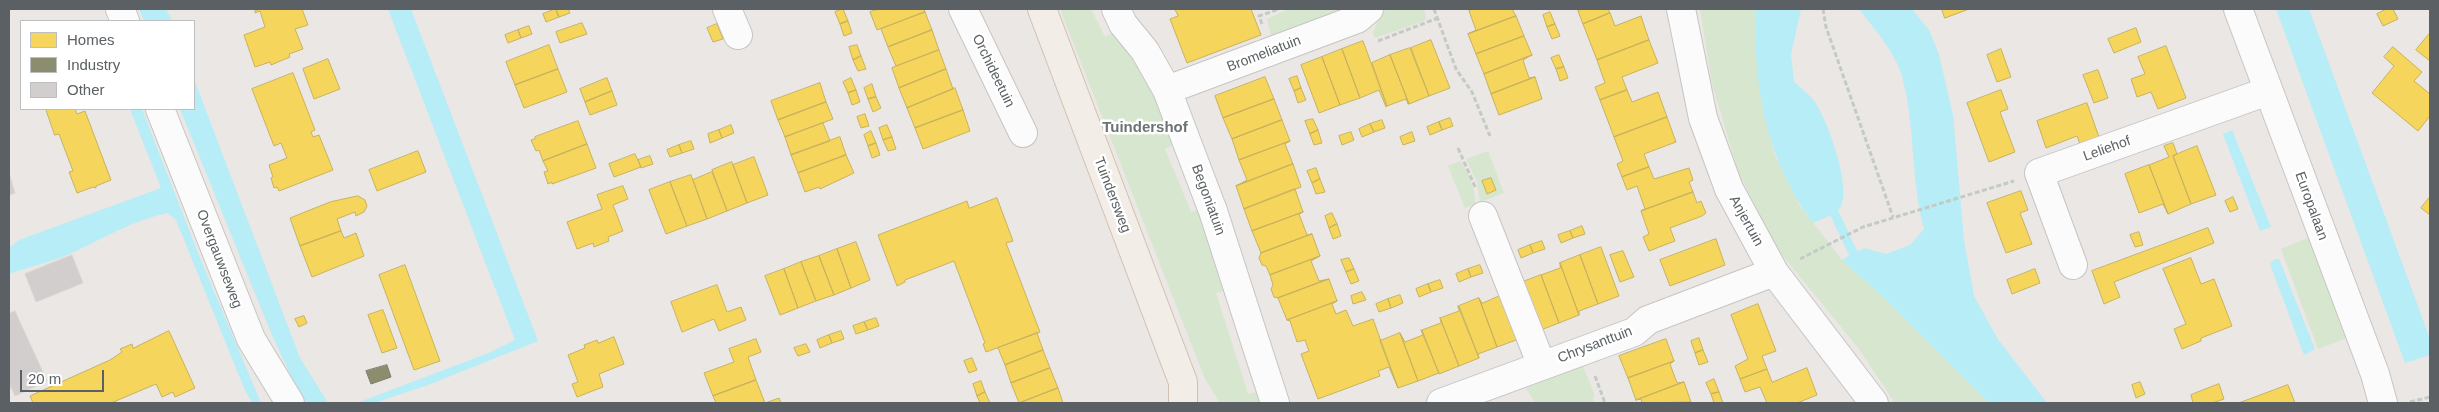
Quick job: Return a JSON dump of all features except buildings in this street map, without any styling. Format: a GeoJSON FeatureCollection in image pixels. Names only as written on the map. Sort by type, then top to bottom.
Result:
{"type":"FeatureCollection","features":[{"type":"Feature","properties":{"kind":"main road","name":"Tuindersweg"},"geometry":{"type":"LineString","coordinates":[[1042,9],[1183,393],[1202,403]]}},
{"type":"Feature","properties":{"kind":"street"},"geometry":{"type":"LineString","coordinates":[[727,9],[738,35]]}},
{"type":"Feature","properties":{"kind":"street","name":"Orchideetuin"},"geometry":{"type":"LineString","coordinates":[[963,9],[1023,133]]}},
{"type":"Feature","properties":{"kind":"street","name":"Begoniatuin"},"geometry":{"type":"LineString","coordinates":[[1116,9],[1123,24],[1146,51],[1167,90],[1213,211],[1275,403]]}},
{"type":"Feature","properties":{"kind":"street","name":"Anjertuin"},"geometry":{"type":"LineString","coordinates":[[1681,9],[1703,118],[1729,189],[1774,272],[1874,403]]}},
{"type":"Feature","properties":{"kind":"street","name":"Europalaan"},"geometry":{"type":"LineString","coordinates":[[2238,9],[2375,374],[2383,403]]}},
{"type":"Feature","properties":{"kind":"street","name":"Bromeliatuin"},"geometry":{"type":"LineString","coordinates":[[1167,90],[1365,12]]}},
{"type":"Feature","properties":{"kind":"street","name":"Leliehof"},"geometry":{"type":"LineString","coordinates":[[2039,173],[2268,91]]}},
{"type":"Feature","properties":{"kind":"street","name":"Overgauwseweg"},"geometry":{"type":"LineString","coordinates":[[160,110],[251,339],[290,403]]}},
{"type":"Feature","properties":{"kind":"street"},"geometry":{"type":"LineString","coordinates":[[2039,173],[2073,265]]}},
{"type":"Feature","properties":{"kind":"street"},"geometry":{"type":"LineString","coordinates":[[1483,216],[1542,366]]}},
{"type":"Feature","properties":{"kind":"street","name":"Chrysanttuin"},"geometry":{"type":"LineString","coordinates":[[1441,403],[1634,332],[1648,320],[1774,272]]}},
{"type":"Feature","properties":{"kind":"path"},"geometry":{"type":"LineString","coordinates":[[1434,9],[1456,70],[1472,92],[1490,136]]}},
{"type":"Feature","properties":{"kind":"path"},"geometry":{"type":"LineString","coordinates":[[1822,9],[1826,27],[1893,217]]}},
{"type":"Feature","properties":{"kind":"path"},"geometry":{"type":"LineString","coordinates":[[1365,12],[1370,44],[1438,18]]}},
{"type":"Feature","properties":{"kind":"path"},"geometry":{"type":"LineString","coordinates":[[1458,148],[1473,178],[1477,201],[1483,216]]}},
{"type":"Feature","properties":{"kind":"path"},"geometry":{"type":"LineString","coordinates":[[1825,246],[1863,227],[2039,173]]}},
{"type":"Feature","properties":{"kind":"path"},"geometry":{"type":"LineString","coordinates":[[2406,403],[2430,397]]}},
{"type":"Feature","properties":{"kind":"green space"},"geometry":{"type":"Polygon","coordinates":[[[1060,9],[1091,9],[1105,37],[1115,32],[1145,70],[1175,144],[1165,149],[1191,212],[1200,209],[1229,289],[1216,293],[1248,394],[1260,391],[1264,403],[1220,403],[1205,379],[1060,9]]]}},
{"type":"Feature","properties":{"kind":"green space"},"geometry":{"type":"Polygon","coordinates":[[[1289,9],[1347,9],[1272,39],[1267,19],[1289,9]]]}},
{"type":"Feature","properties":{"kind":"green space"},"geometry":{"type":"Polygon","coordinates":[[[1390,9],[1424,9],[1426,18],[1424,21],[1375,38],[1373,33],[1381,12],[1390,9]]]}},
{"type":"Feature","properties":{"kind":"green space"},"geometry":{"type":"Polygon","coordinates":[[[1700,9],[1756,9],[1755,36],[1763,107],[1775,156],[1800,206],[1842,260],[1881,295],[1989,403],[1895,403],[1859,349],[1774,245],[1738,171],[1712,84],[1700,9]]]}},
{"type":"Feature","properties":{"kind":"green space"},"geometry":{"type":"Polygon","coordinates":[[[1488,151],[1504,193],[1480,202],[1477,182],[1466,159],[1488,151]]]}},
{"type":"Feature","properties":{"kind":"green space"},"geometry":{"type":"Polygon","coordinates":[[[1461,161],[1471,181],[1475,198],[1475,204],[1465,208],[1448,166],[1461,161]]]}},
{"type":"Feature","properties":{"kind":"green space"},"geometry":{"type":"Polygon","coordinates":[[[2310,237],[2352,336],[2318,349],[2281,249],[2310,237]]]}},
{"type":"Feature","properties":{"kind":"green space"},"geometry":{"type":"Polygon","coordinates":[[[1583,366],[1594,393],[1593,403],[1535,403],[1526,388],[1583,366]]]}},
{"type":"Feature","properties":{"kind":"water"},"geometry":{"type":"Polygon","coordinates":[[[139,9],[166,9],[172,20],[144,20],[139,9]]]}},
{"type":"Feature","properties":{"kind":"water"},"geometry":{"type":"Polygon","coordinates":[[[388,9],[411,9],[538,341],[428,385],[374,403],[357,403],[491,352],[515,340],[388,9]]]}},
{"type":"Feature","properties":{"kind":"water"},"geometry":{"type":"Polygon","coordinates":[[[1756,9],[1801,9],[1791,54],[1794,82],[1814,101],[1825,122],[1837,154],[1843,186],[1843,199],[1840,208],[1831,215],[1813,223],[1797,200],[1784,175],[1766,121],[1757,65],[1756,9]]]}},
{"type":"Feature","properties":{"kind":"water"},"geometry":{"type":"Polygon","coordinates":[[[1859,9],[1912,9],[1929,30],[1939,55],[1953,115],[1964,240],[1974,296],[1997,338],[2047,403],[1989,403],[1881,295],[1842,260],[1864,248],[1886,254],[1910,245],[1924,229],[1917,190],[1909,112],[1901,73],[1888,47],[1859,9]]]}},
{"type":"Feature","properties":{"kind":"water"},"geometry":{"type":"Polygon","coordinates":[[[2276,9],[2309,9],[2430,339],[2430,355],[2405,363],[2276,9]]]}},
{"type":"Feature","properties":{"kind":"water"},"geometry":{"type":"Polygon","coordinates":[[[195,82],[300,358],[328,403],[307,403],[298,391],[272,335],[180,110],[195,110],[195,82]]]}},
{"type":"Feature","properties":{"kind":"water"},"geometry":{"type":"Polygon","coordinates":[[[130,110],[142,110],[200,258],[261,403],[252,403],[244,388],[176,220],[167,213],[132,224],[70,254],[9,274],[9,248],[19,240],[161,188],[130,110]]]}},
{"type":"Feature","properties":{"kind":"water"},"geometry":{"type":"Polygon","coordinates":[[[2232,130],[2271,227],[2260,231],[2223,134],[2232,130]]]}},
{"type":"Feature","properties":{"kind":"water"},"geometry":{"type":"Polygon","coordinates":[[[2275,259],[2279,259],[2315,349],[2304,355],[2270,264],[2275,259]]]}},
{"type":"Feature","properties":{"kind":"waterway"},"geometry":{"type":"LineString","coordinates":[[1830,204],[1853,253],[1861,259]]}},
{"type":"Feature","properties":{"kind":"district","name":"Tuindershof"},"geometry":{"type":"Point","coordinates":[1145,128]}}]}
